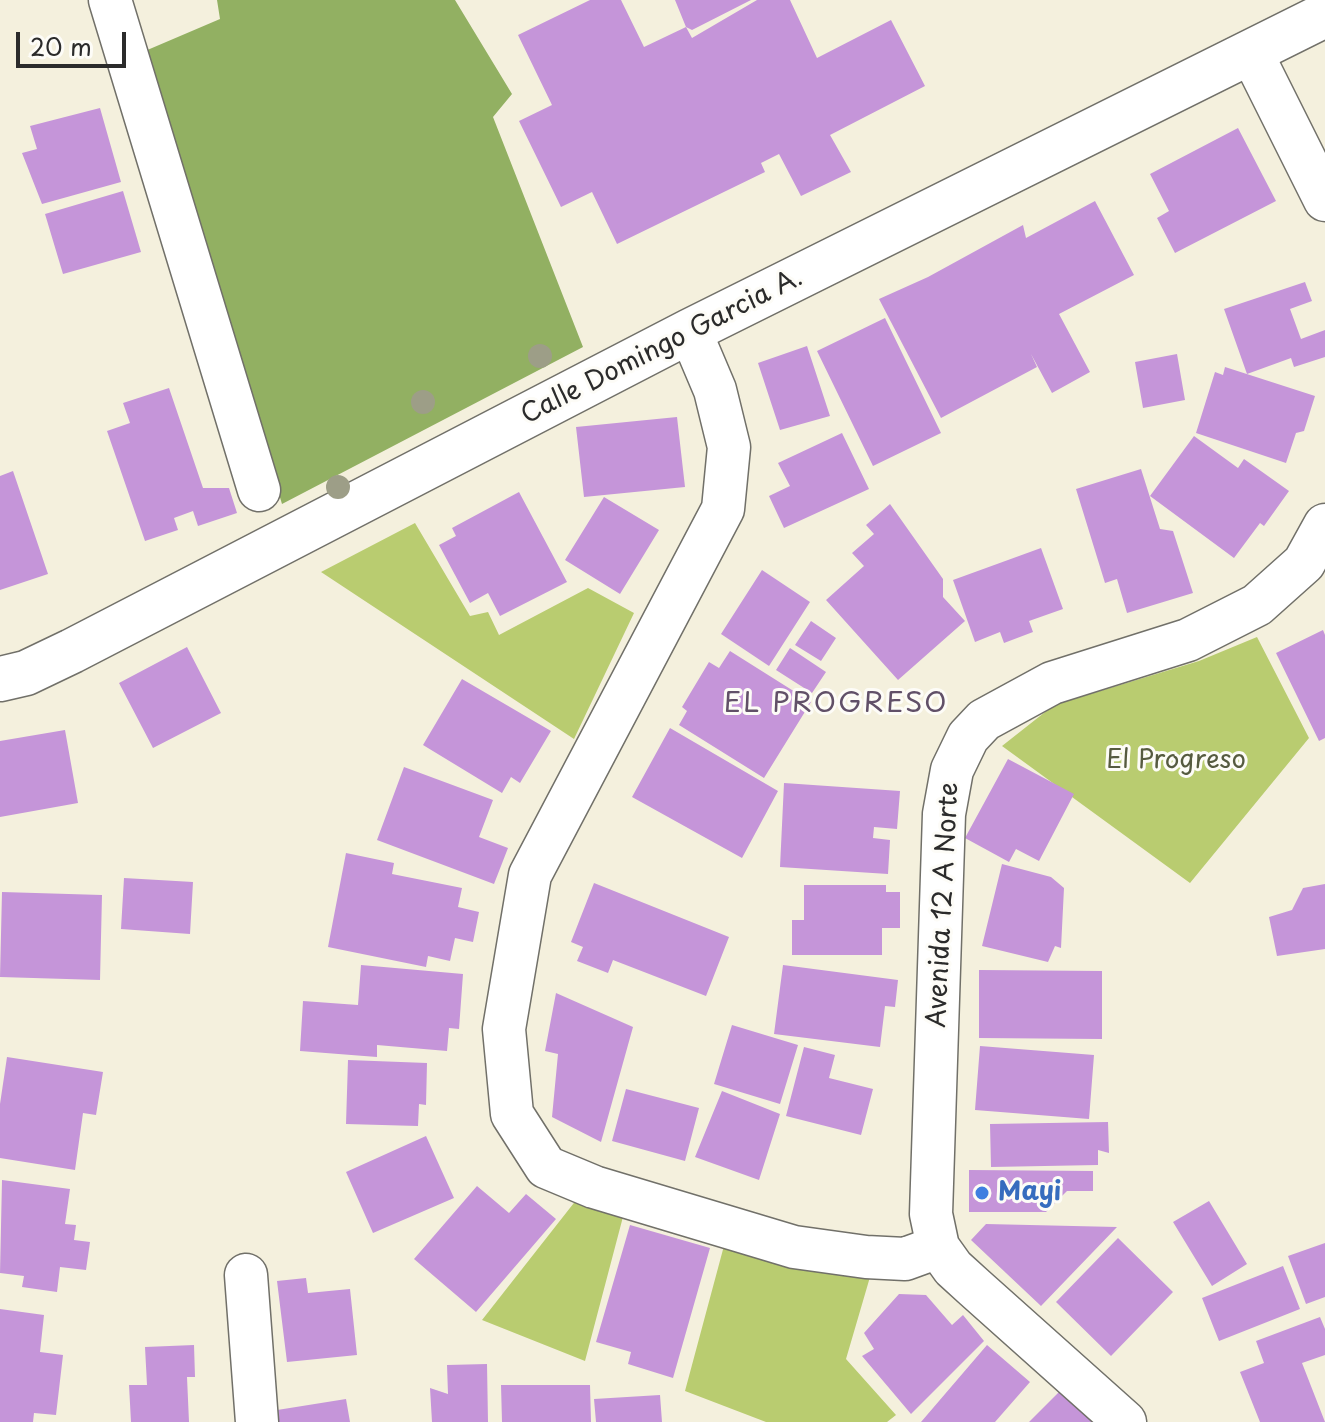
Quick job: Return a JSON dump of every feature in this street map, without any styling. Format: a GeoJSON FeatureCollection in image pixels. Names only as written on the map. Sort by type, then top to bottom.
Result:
{"type":"FeatureCollection","features":[{"type":"Feature","properties":{"kind":"main road","name":"Calle Domingo Garcia A."},"geometry":{"type":"LineString","coordinates":[[0,679],[26,673],[72,651],[690,331],[1325,15]]}},
{"type":"Feature","properties":{"kind":"street"},"geometry":{"type":"LineString","coordinates":[[110,0],[259,490]]}},
{"type":"Feature","properties":{"kind":"street"},"geometry":{"type":"LineString","coordinates":[[1251,52],[1325,200]]}},
{"type":"Feature","properties":{"kind":"street"},"geometry":{"type":"LineString","coordinates":[[690,331],[715,390],[729,447],[723,509],[530,875],[504,1029],[512,1114],[546,1167],[594,1187],[794,1247],[905,1259],[938,1247],[953,1268],[1125,1422]]}},
{"type":"Feature","properties":{"kind":"street","name":"Avenida 12 A Norte"},"geometry":{"type":"LineString","coordinates":[[938,1247],[931,1214],[944,814],[952,770],[968,737],[984,720],[1052,683],[1188,640],[1257,605],[1304,563],[1325,525]]}},
{"type":"Feature","properties":{"kind":"street"},"geometry":{"type":"LineString","coordinates":[[246,1275],[257,1422]]}},
{"type":"Feature","properties":{"kind":"green space"},"geometry":{"type":"Polygon","coordinates":[[[217,0],[455,0],[512,94],[493,117],[583,347],[282,504],[145,51],[220,19],[217,0]]]}},
{"type":"Feature","properties":{"kind":"green space"},"geometry":{"type":"Polygon","coordinates":[[[415,523],[470,616],[488,612],[499,635],[588,588],[634,613],[574,739],[321,572],[415,523]]]}},
{"type":"Feature","properties":{"kind":"green space","name":"El Progreso"},"geometry":{"type":"Polygon","coordinates":[[[1257,637],[1309,738],[1190,883],[1002,746],[1054,705],[1199,661],[1257,637]]]}},
{"type":"Feature","properties":{"kind":"green space"},"geometry":{"type":"Polygon","coordinates":[[[577,1199],[624,1213],[585,1361],[482,1320],[577,1199]]]}},
{"type":"Feature","properties":{"kind":"green space"},"geometry":{"type":"Polygon","coordinates":[[[725,1242],[870,1277],[846,1359],[896,1415],[887,1422],[766,1422],[685,1391],[725,1242]]]}},
{"type":"Feature","properties":{"kind":"building"},"geometry":{"type":"Polygon","coordinates":[[[590,0],[621,0],[644,47],[686,27],[692,38],[757,0],[790,0],[817,58],[891,20],[925,86],[830,135],[851,172],[801,196],[779,154],[761,163],[765,172],[617,244],[592,192],[561,207],[519,121],[552,105],[518,35],[590,0]]]}},
{"type":"Feature","properties":{"kind":"building"},"geometry":{"type":"Polygon","coordinates":[[[675,0],[751,0],[692,30],[686,27],[675,0]]]}},
{"type":"Feature","properties":{"kind":"building"},"geometry":{"type":"Polygon","coordinates":[[[100,108],[121,182],[42,204],[22,153],[37,149],[30,126],[100,108]]]}},
{"type":"Feature","properties":{"kind":"building"},"geometry":{"type":"Polygon","coordinates":[[[1238,128],[1276,201],[1175,253],[1157,218],[1169,211],[1150,174],[1238,128]]]}},
{"type":"Feature","properties":{"kind":"building"},"geometry":{"type":"Polygon","coordinates":[[[123,191],[141,252],[63,274],[45,214],[123,191]]]}},
{"type":"Feature","properties":{"kind":"building"},"geometry":{"type":"Polygon","coordinates":[[[1095,201],[1134,275],[1059,314],[1090,372],[1052,393],[1031,354],[1037,367],[941,418],[879,299],[928,277],[1023,225],[1026,238],[1095,201]]]}},
{"type":"Feature","properties":{"kind":"building"},"geometry":{"type":"Polygon","coordinates":[[[1305,282],[1312,301],[1290,309],[1301,339],[1325,330],[1325,357],[1294,367],[1291,358],[1247,374],[1224,309],[1305,282]]]}},
{"type":"Feature","properties":{"kind":"building"},"geometry":{"type":"Polygon","coordinates":[[[885,318],[941,433],[873,466],[817,351],[885,318]]]}},
{"type":"Feature","properties":{"kind":"building"},"geometry":{"type":"Polygon","coordinates":[[[807,346],[830,416],[780,430],[758,363],[807,346]]]}},
{"type":"Feature","properties":{"kind":"building"},"geometry":{"type":"Polygon","coordinates":[[[1177,354],[1185,400],[1143,408],[1135,362],[1177,354]]]}},
{"type":"Feature","properties":{"kind":"building"},"geometry":{"type":"Polygon","coordinates":[[[1225,367],[1315,396],[1304,431],[1296,433],[1286,463],[1196,433],[1215,372],[1223,375],[1225,367]]]}},
{"type":"Feature","properties":{"kind":"building"},"geometry":{"type":"Polygon","coordinates":[[[169,388],[203,488],[229,488],[237,513],[198,526],[193,511],[174,518],[178,530],[145,541],[107,431],[130,423],[123,403],[169,388]]]}},
{"type":"Feature","properties":{"kind":"building"},"geometry":{"type":"Polygon","coordinates":[[[677,417],[685,487],[584,497],[576,427],[677,417]]]}},
{"type":"Feature","properties":{"kind":"building"},"geometry":{"type":"Polygon","coordinates":[[[842,433],[869,489],[784,528],[769,496],[790,486],[778,463],[842,433]]]}},
{"type":"Feature","properties":{"kind":"building"},"geometry":{"type":"Polygon","coordinates":[[[1194,436],[1238,468],[1244,459],[1289,491],[1264,526],[1260,523],[1234,558],[1150,496],[1194,436]]]}},
{"type":"Feature","properties":{"kind":"building"},"geometry":{"type":"Polygon","coordinates":[[[1141,469],[1160,529],[1173,531],[1193,593],[1127,613],[1117,579],[1105,583],[1076,489],[1141,469]]]}},
{"type":"Feature","properties":{"kind":"building"},"geometry":{"type":"Polygon","coordinates":[[[13,471],[48,574],[0,590],[0,476],[13,471]]]}},
{"type":"Feature","properties":{"kind":"building"},"geometry":{"type":"Polygon","coordinates":[[[519,492],[567,582],[500,616],[488,593],[470,603],[439,545],[456,536],[452,528],[519,492]]]}},
{"type":"Feature","properties":{"kind":"building"},"geometry":{"type":"Polygon","coordinates":[[[604,497],[659,530],[620,594],[565,560],[604,497]]]}},
{"type":"Feature","properties":{"kind":"building"},"geometry":{"type":"Polygon","coordinates":[[[890,504],[943,579],[943,597],[965,621],[898,680],[826,600],[864,566],[852,553],[874,534],[866,525],[890,504]]]}},
{"type":"Feature","properties":{"kind":"building"},"geometry":{"type":"Polygon","coordinates":[[[1041,548],[1063,609],[1029,621],[1033,632],[1004,643],[1000,632],[975,642],[953,580],[1041,548]]]}},
{"type":"Feature","properties":{"kind":"building"},"geometry":{"type":"Polygon","coordinates":[[[762,570],[810,602],[769,666],[721,634],[762,570]]]}},
{"type":"Feature","properties":{"kind":"building"},"geometry":{"type":"Polygon","coordinates":[[[811,621],[836,638],[821,661],[795,645],[811,621]]]}},
{"type":"Feature","properties":{"kind":"building"},"geometry":{"type":"Polygon","coordinates":[[[1323,630],[1325,738],[1319,741],[1276,653],[1323,630]]]}},
{"type":"Feature","properties":{"kind":"building"},"geometry":{"type":"Polygon","coordinates":[[[187,647],[221,713],[153,748],[119,683],[187,647]]]}},
{"type":"Feature","properties":{"kind":"building"},"geometry":{"type":"Polygon","coordinates":[[[790,648],[826,672],[812,693],[776,670],[790,648]]]}},
{"type":"Feature","properties":{"kind":"building"},"geometry":{"type":"Polygon","coordinates":[[[730,651],[811,702],[764,778],[679,725],[687,711],[682,707],[709,662],[719,668],[730,651]]]}},
{"type":"Feature","properties":{"kind":"building"},"geometry":{"type":"Polygon","coordinates":[[[462,679],[551,731],[520,783],[511,777],[502,793],[423,745],[462,679]]]}},
{"type":"Feature","properties":{"kind":"building"},"geometry":{"type":"Polygon","coordinates":[[[670,728],[778,791],[742,858],[632,797],[670,728]]]}},
{"type":"Feature","properties":{"kind":"building"},"geometry":{"type":"Polygon","coordinates":[[[65,730],[78,803],[0,817],[0,741],[65,730]]]}},
{"type":"Feature","properties":{"kind":"building"},"geometry":{"type":"Polygon","coordinates":[[[1008,759],[1074,794],[1039,861],[1016,849],[1009,862],[965,838],[1008,759]]]}},
{"type":"Feature","properties":{"kind":"building"},"geometry":{"type":"Polygon","coordinates":[[[404,767],[493,800],[479,837],[508,848],[494,884],[377,840],[404,767]]]}},
{"type":"Feature","properties":{"kind":"building"},"geometry":{"type":"Polygon","coordinates":[[[784,783],[900,791],[897,829],[874,827],[873,838],[890,840],[888,874],[780,867],[784,783]]]}},
{"type":"Feature","properties":{"kind":"building"},"geometry":{"type":"Polygon","coordinates":[[[346,853],[394,863],[392,874],[462,888],[458,907],[479,912],[473,942],[455,938],[450,961],[428,956],[426,967],[328,947],[346,853]]]}},
{"type":"Feature","properties":{"kind":"building"},"geometry":{"type":"Polygon","coordinates":[[[1002,864],[1051,877],[1064,888],[1061,948],[1055,946],[1048,962],[982,946],[1002,864]]]}},
{"type":"Feature","properties":{"kind":"building"},"geometry":{"type":"Polygon","coordinates":[[[124,878],[193,882],[190,934],[121,929],[124,878]]]}},
{"type":"Feature","properties":{"kind":"building"},"geometry":{"type":"Polygon","coordinates":[[[594,883],[729,937],[706,996],[613,960],[608,973],[577,961],[583,947],[571,942],[594,883]]]}},
{"type":"Feature","properties":{"kind":"building"},"geometry":{"type":"Polygon","coordinates":[[[1325,884],[1325,949],[1277,956],[1269,917],[1292,910],[1303,888],[1325,884]]]}},
{"type":"Feature","properties":{"kind":"building"},"geometry":{"type":"Polygon","coordinates":[[[804,885],[886,885],[886,892],[900,892],[900,928],[882,928],[882,955],[792,955],[792,920],[804,920],[804,885]]]}},
{"type":"Feature","properties":{"kind":"building"},"geometry":{"type":"Polygon","coordinates":[[[2,892],[102,895],[100,980],[0,977],[2,892]]]}},
{"type":"Feature","properties":{"kind":"building"},"geometry":{"type":"Polygon","coordinates":[[[361,965],[463,974],[459,1029],[449,1028],[447,1051],[377,1045],[377,1057],[300,1051],[303,1001],[358,1005],[361,965]]]}},
{"type":"Feature","properties":{"kind":"building"},"geometry":{"type":"Polygon","coordinates":[[[783,965],[898,980],[895,1007],[885,1006],[880,1047],[774,1034],[783,965]]]}},
{"type":"Feature","properties":{"kind":"building"},"geometry":{"type":"Polygon","coordinates":[[[979,970],[1102,971],[1102,1039],[979,1038],[979,970]]]}},
{"type":"Feature","properties":{"kind":"building"},"geometry":{"type":"Polygon","coordinates":[[[556,993],[633,1027],[601,1142],[552,1117],[558,1054],[545,1051],[556,993]]]}},
{"type":"Feature","properties":{"kind":"building"},"geometry":{"type":"Polygon","coordinates":[[[732,1025],[798,1045],[780,1104],[714,1084],[732,1025]]]}},
{"type":"Feature","properties":{"kind":"building"},"geometry":{"type":"Polygon","coordinates":[[[980,1046],[1094,1055],[1089,1119],[975,1110],[980,1046]]]}},
{"type":"Feature","properties":{"kind":"building"},"geometry":{"type":"Polygon","coordinates":[[[804,1047],[835,1055],[829,1078],[873,1089],[861,1135],[786,1116],[804,1047]]]}},
{"type":"Feature","properties":{"kind":"building"},"geometry":{"type":"Polygon","coordinates":[[[7,1057],[103,1072],[96,1115],[83,1113],[75,1170],[0,1158],[0,1104],[7,1057]]]}},
{"type":"Feature","properties":{"kind":"building"},"geometry":{"type":"Polygon","coordinates":[[[348,1060],[427,1063],[426,1105],[419,1104],[418,1126],[346,1124],[348,1060]]]}},
{"type":"Feature","properties":{"kind":"building"},"geometry":{"type":"Polygon","coordinates":[[[626,1089],[699,1108],[685,1161],[612,1141],[626,1089]]]}},
{"type":"Feature","properties":{"kind":"building"},"geometry":{"type":"Polygon","coordinates":[[[722,1091],[780,1114],[759,1180],[695,1157],[722,1091]]]}},
{"type":"Feature","properties":{"kind":"building"},"geometry":{"type":"Polygon","coordinates":[[[1108,1122],[1109,1153],[1098,1150],[1098,1165],[991,1167],[990,1124],[1108,1122]]]}},
{"type":"Feature","properties":{"kind":"building"},"geometry":{"type":"Polygon","coordinates":[[[426,1136],[454,1198],[373,1233],[346,1172],[426,1136]]]}},
{"type":"Feature","properties":{"kind":"building"},"geometry":{"type":"Polygon","coordinates":[[[969,1170],[1093,1171],[1093,1191],[1067,1191],[1046,1212],[969,1212],[969,1170]]]}},
{"type":"Feature","properties":{"kind":"building"},"geometry":{"type":"Polygon","coordinates":[[[2,1180],[70,1189],[65,1224],[76,1225],[74,1240],[90,1242],[86,1270],[60,1267],[57,1292],[22,1287],[24,1276],[0,1273],[2,1180]]]}},
{"type":"Feature","properties":{"kind":"building"},"geometry":{"type":"Polygon","coordinates":[[[477,1186],[509,1213],[526,1194],[556,1219],[476,1312],[414,1259],[477,1186]]]}},
{"type":"Feature","properties":{"kind":"building"},"geometry":{"type":"Polygon","coordinates":[[[1209,1201],[1247,1264],[1212,1286],[1173,1222],[1209,1201]]]}},
{"type":"Feature","properties":{"kind":"building"},"geometry":{"type":"Polygon","coordinates":[[[986,1224],[1117,1227],[1041,1306],[971,1240],[986,1224]]]}},
{"type":"Feature","properties":{"kind":"building"},"geometry":{"type":"Polygon","coordinates":[[[630,1225],[710,1248],[673,1378],[628,1364],[631,1352],[596,1342],[630,1225]]]}},
{"type":"Feature","properties":{"kind":"building"},"geometry":{"type":"Polygon","coordinates":[[[1118,1238],[1173,1292],[1111,1356],[1056,1302],[1118,1238]]]}},
{"type":"Feature","properties":{"kind":"building"},"geometry":{"type":"Polygon","coordinates":[[[1325,1243],[1325,1297],[1306,1304],[1288,1256],[1325,1243]]]}},
{"type":"Feature","properties":{"kind":"building"},"geometry":{"type":"Polygon","coordinates":[[[1283,1266],[1300,1309],[1219,1341],[1202,1298],[1283,1266]]]}},
{"type":"Feature","properties":{"kind":"building"},"geometry":{"type":"Polygon","coordinates":[[[306,1278],[308,1293],[350,1289],[357,1355],[287,1362],[277,1281],[306,1278]]]}},
{"type":"Feature","properties":{"kind":"building"},"geometry":{"type":"Polygon","coordinates":[[[899,1294],[926,1295],[952,1325],[963,1315],[984,1341],[911,1414],[862,1356],[874,1349],[864,1333],[899,1294]]]}},
{"type":"Feature","properties":{"kind":"building"},"geometry":{"type":"Polygon","coordinates":[[[0,1309],[44,1315],[40,1352],[63,1355],[56,1415],[34,1413],[33,1422],[0,1422],[0,1309]]]}},
{"type":"Feature","properties":{"kind":"building"},"geometry":{"type":"Polygon","coordinates":[[[1320,1317],[1325,1329],[1325,1355],[1302,1363],[1325,1422],[1260,1422],[1240,1372],[1264,1363],[1256,1341],[1320,1317]]]}},
{"type":"Feature","properties":{"kind":"building"},"geometry":{"type":"Polygon","coordinates":[[[194,1345],[195,1377],[187,1377],[189,1422],[131,1422],[129,1385],[147,1385],[145,1347],[194,1345]]]}},
{"type":"Feature","properties":{"kind":"building"},"geometry":{"type":"Polygon","coordinates":[[[987,1345],[1030,1382],[995,1422],[921,1422],[987,1345]]]}},
{"type":"Feature","properties":{"kind":"building"},"geometry":{"type":"Polygon","coordinates":[[[487,1364],[488,1422],[432,1422],[430,1388],[448,1394],[447,1365],[487,1364]]]}},
{"type":"Feature","properties":{"kind":"building"},"geometry":{"type":"Polygon","coordinates":[[[501,1385],[590,1385],[591,1422],[502,1422],[501,1385]]]}},
{"type":"Feature","properties":{"kind":"building"},"geometry":{"type":"Polygon","coordinates":[[[1060,1391],[1093,1422],[1029,1422],[1060,1391]]]}},
{"type":"Feature","properties":{"kind":"building"},"geometry":{"type":"Polygon","coordinates":[[[660,1395],[662,1422],[596,1422],[594,1399],[660,1395]]]}},
{"type":"Feature","properties":{"kind":"building"},"geometry":{"type":"Polygon","coordinates":[[[346,1399],[350,1422],[273,1422],[271,1411],[346,1399]]]}},
{"type":"Feature","properties":{"kind":"place","name":"Mayi"},"geometry":{"type":"Point","coordinates":[982,1193]}},
{"type":"Feature","properties":{"kind":"district","name":"EL PROGRESO"},"geometry":{"type":"Point","coordinates":[836,704]}}]}
